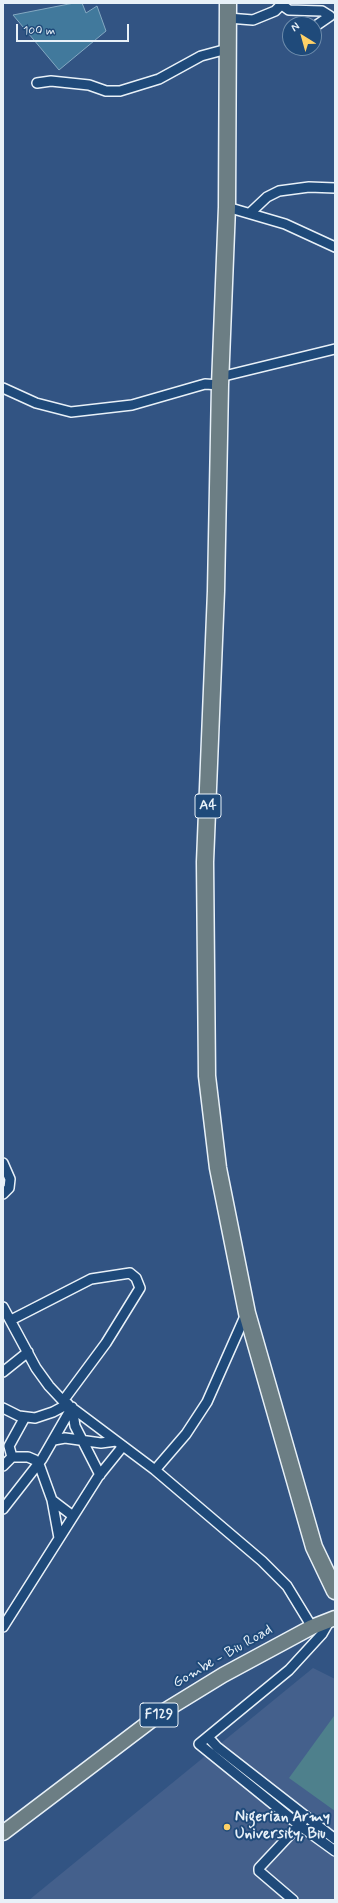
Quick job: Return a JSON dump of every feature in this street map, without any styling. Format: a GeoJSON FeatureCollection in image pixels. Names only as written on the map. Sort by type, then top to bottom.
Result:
{"type":"FeatureCollection","features":[{"type":"Feature","properties":{"kind":"highway","name":"A4"},"geometry":{"type":"LineString","coordinates":[[228,11],[227,207],[220,381],[216,591],[205,862],[207,1076],[218,1168],[247,1313],[314,1547],[335,1591]]}},
{"type":"Feature","properties":{"kind":"main road","name":"Gombe - Biu Road"},"geometry":{"type":"LineString","coordinates":[[3,1833],[161,1713],[223,1675],[333,1617]]}},
{"type":"Feature","properties":{"kind":"street"},"geometry":{"type":"LineString","coordinates":[[228,11],[253,20],[275,11],[283,4],[289,10],[322,11],[332,14]]}},
{"type":"Feature","properties":{"kind":"street"},"geometry":{"type":"LineString","coordinates":[[322,21],[332,14]]}},
{"type":"Feature","properties":{"kind":"street"},"geometry":{"type":"LineString","coordinates":[[37,83],[51,81],[89,85],[106,91],[120,91],[159,78],[201,56],[227,50]]}},
{"type":"Feature","properties":{"kind":"street"},"geometry":{"type":"LineString","coordinates":[[250,213],[267,197],[279,191],[309,187],[335,188]]}},
{"type":"Feature","properties":{"kind":"street"},"geometry":{"type":"LineString","coordinates":[[227,207],[250,213],[296,229],[335,247]]}},
{"type":"Feature","properties":{"kind":"street"},"geometry":{"type":"LineString","coordinates":[[3,388],[36,403],[71,412],[132,405],[335,349]]}},
{"type":"Feature","properties":{"kind":"street"},"geometry":{"type":"LineString","coordinates":[[3,1163],[10,1179],[9,1188],[3,1194]]}},
{"type":"Feature","properties":{"kind":"street"},"geometry":{"type":"LineString","coordinates":[[3,1509],[39,1464],[54,1440],[68,1404],[140,1288],[136,1278],[130,1273],[91,1278],[11,1320]]}},
{"type":"Feature","properties":{"kind":"street"},"geometry":{"type":"LineString","coordinates":[[3,1307],[36,1368],[49,1386],[68,1404],[155,1470],[262,1561],[287,1586],[312,1627]]}},
{"type":"Feature","properties":{"kind":"street"},"geometry":{"type":"LineString","coordinates":[[155,1470],[186,1434],[207,1402],[247,1313]]}},
{"type":"Feature","properties":{"kind":"street"},"geometry":{"type":"LineString","coordinates":[[3,1372],[28,1352]]}},
{"type":"Feature","properties":{"kind":"street"},"geometry":{"type":"LineString","coordinates":[[3,1408],[25,1418],[35,1418],[68,1404]]}},
{"type":"Feature","properties":{"kind":"street"},"geometry":{"type":"LineString","coordinates":[[68,1404],[75,1426],[100,1475]]}},
{"type":"Feature","properties":{"kind":"street"},"geometry":{"type":"LineString","coordinates":[[12,1457],[9,1446],[25,1418]]}},
{"type":"Feature","properties":{"kind":"street"},"geometry":{"type":"LineString","coordinates":[[54,1440],[65,1438],[82,1439],[101,1443],[120,1444]]}},
{"type":"Feature","properties":{"kind":"street"},"geometry":{"type":"LineString","coordinates":[[3,1627],[120,1444]]}},
{"type":"Feature","properties":{"kind":"street"},"geometry":{"type":"LineString","coordinates":[[3,1466],[12,1457],[28,1457],[35,1460],[39,1464],[52,1500],[60,1538]]}},
{"type":"Feature","properties":{"kind":"street"},"geometry":{"type":"LineString","coordinates":[[52,1500],[73,1516]]}},
{"type":"Feature","properties":{"kind":"street"},"geometry":{"type":"LineString","coordinates":[[333,1617],[322,1634],[288,1670],[199,1744],[209,1754],[299,1825],[335,1851]]}},
{"type":"Feature","properties":{"kind":"street"},"geometry":{"type":"LineString","coordinates":[[208,1737],[217,1747],[306,1818],[335,1839]]}},
{"type":"Feature","properties":{"kind":"street"},"geometry":{"type":"LineString","coordinates":[[293,1900],[259,1871],[259,1868],[306,1818]]}},
{"type":"Feature","properties":{"kind":"shaded area"},"geometry":{"type":"Polygon","coordinates":[[[74,3],[82,3],[86,13],[97,6],[106,31],[59,70],[13,15],[74,3]]]}},
{"type":"Feature","properties":{"kind":"shaded area","name":"Nigerian Army University, Biu"},"geometry":{"type":"Polygon","coordinates":[[[313,1668],[335,1679],[335,1900],[29,1900],[313,1668]]]}},
{"type":"Feature","properties":{"kind":"green space"},"geometry":{"type":"Polygon","coordinates":[[[334,1716],[335,1717],[335,1811],[289,1778],[334,1716]]]}},
{"type":"Feature","properties":{"kind":"place","name":"Nigerian Army University, Biu"},"geometry":{"type":"Point","coordinates":[227,1827]}}]}
